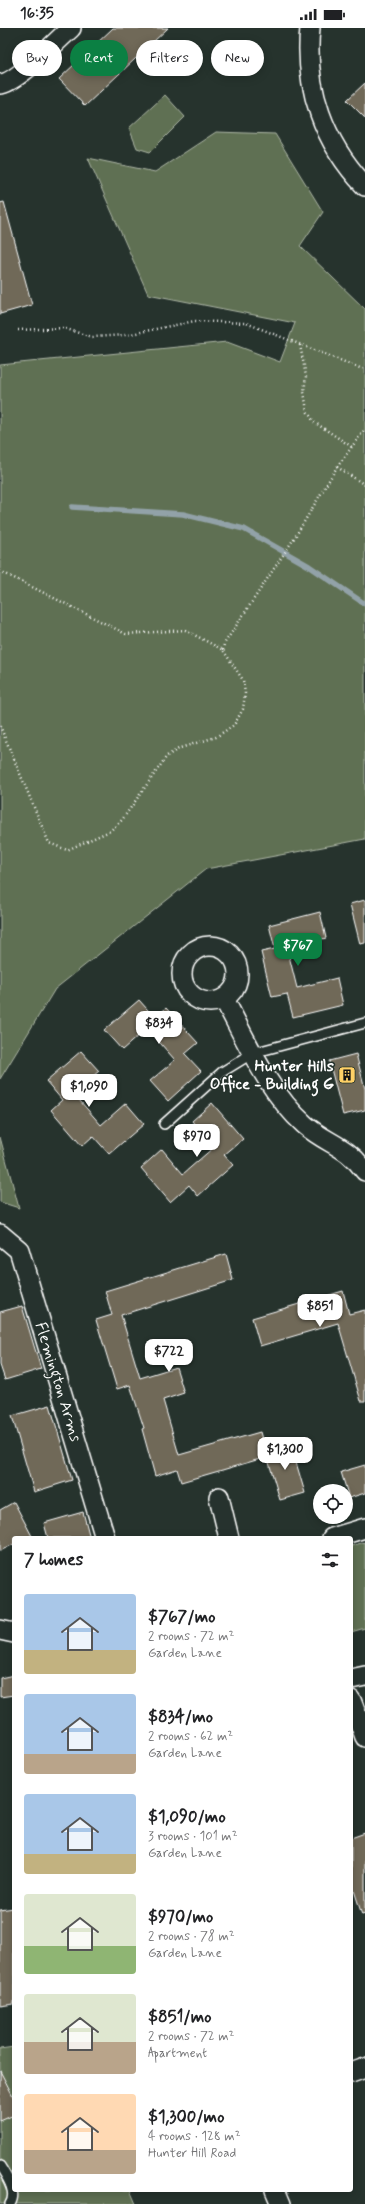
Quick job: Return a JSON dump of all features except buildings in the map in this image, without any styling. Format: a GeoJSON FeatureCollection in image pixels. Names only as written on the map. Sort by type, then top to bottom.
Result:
{"type":"FeatureCollection","features":[{"type":"Feature","properties":{"kind":"street"},"geometry":{"type":"LineString","coordinates":[[0,84],[4,84],[18,76],[71,28]]}},
{"type":"Feature","properties":{"kind":"street"},"geometry":{"type":"LineString","coordinates":[[310,28],[309,62],[311,82],[322,121],[340,156],[365,186]]}},
{"type":"Feature","properties":{"kind":"street"},"geometry":{"type":"LineString","coordinates":[[224,999],[278,1095],[292,1112],[306,1125],[323,1138],[342,1147],[356,1159],[365,1171]]}},
{"type":"Feature","properties":{"kind":"street","name":"Flemington Arms"},"geometry":{"type":"LineString","coordinates":[[0,1234],[19,1250],[104,1536]]}},
{"type":"Feature","properties":{"kind":"street"},"geometry":{"type":"LineString","coordinates":[[218,1497],[228,1536]]}},
{"type":"Feature","properties":{"kind":"street"},"geometry":{"type":"LineString","coordinates":[[339,1536],[365,1528]]}},
{"type":"Feature","properties":{"kind":"street"},"geometry":{"type":"LineString","coordinates":[[0,1630],[12,1633]]}},
{"type":"Feature","properties":{"kind":"street"},"geometry":{"type":"LineString","coordinates":[[353,1679],[365,1676]]}},
{"type":"Feature","properties":{"kind":"street"},"geometry":{"type":"LineString","coordinates":[[353,1705],[365,1737]]}},
{"type":"Feature","properties":{"kind":"street"},"geometry":{"type":"LineString","coordinates":[[353,2072],[365,2068]]}},
{"type":"Feature","properties":{"kind":"street"},"geometry":{"type":"LineString","coordinates":[[276,2192],[281,2204]]}},
{"type":"Feature","properties":{"kind":"lane"},"geometry":{"type":"LineString","coordinates":[[164,1124],[222,1072],[253,1053],[365,1023]]}},
{"type":"Feature","properties":{"kind":"lane"},"geometry":{"type":"LineString","coordinates":[[0,2166],[12,2188]]}},
{"type":"Feature","properties":{"kind":"lane"},"geometry":{"type":"LineString","coordinates":[[10,2204],[13,2200],[12,2192]]}},
{"type":"Feature","properties":{"kind":"path"},"geometry":{"type":"LineString","coordinates":[[18,330],[63,328],[92,337],[126,335],[195,321],[246,324],[365,370]]}},
{"type":"Feature","properties":{"kind":"path"},"geometry":{"type":"LineString","coordinates":[[300,345],[306,376],[304,392],[308,411],[314,422],[352,447]]}},
{"type":"Feature","properties":{"kind":"path"},"geometry":{"type":"LineString","coordinates":[[223,650],[224,644],[294,538],[338,467],[365,430]]}},
{"type":"Feature","properties":{"kind":"path"},"geometry":{"type":"LineString","coordinates":[[338,467],[365,484]]}},
{"type":"Feature","properties":{"kind":"path"},"geometry":{"type":"LineString","coordinates":[[0,571],[126,634],[185,630],[223,650],[243,680],[244,686],[243,709],[234,725],[216,737],[180,748],[167,756],[122,820],[110,831],[67,850],[49,843],[0,726]]}},
{"type":"Feature","properties":{"kind":"green space"},"geometry":{"type":"Polygon","coordinates":[[[165,95],[185,117],[150,152],[137,148],[129,128],[165,95]]]}},
{"type":"Feature","properties":{"kind":"green space"},"geometry":{"type":"Polygon","coordinates":[[[216,132],[275,134],[323,212],[300,246],[365,309],[365,839],[206,869],[55,989],[0,1079],[0,365],[227,342],[280,362],[295,323],[148,294],[88,158],[155,172],[216,132]]]}},
{"type":"Feature","properties":{"kind":"green space"},"geometry":{"type":"Polygon","coordinates":[[[0,1137],[19,1208],[0,1202],[0,1137]]]}},
{"type":"Feature","properties":{"kind":"green space"},"geometry":{"type":"Polygon","coordinates":[[[365,1542],[365,1628],[353,1631],[353,1545],[365,1542]]]}},
{"type":"Feature","properties":{"kind":"green space"},"geometry":{"type":"Polygon","coordinates":[[[12,2047],[12,2192],[131,2192],[136,2204],[0,2204],[0,2049],[12,2047]]]}},
{"type":"Feature","properties":{"kind":"waterway"},"geometry":{"type":"LineString","coordinates":[[72,507],[183,514],[244,529],[309,566],[365,604]]}},
{"type":"Feature","properties":{"kind":"place","name":"Hunter Hills Office - Building G"},"geometry":{"type":"Point","coordinates":[347,1075]}}]}
